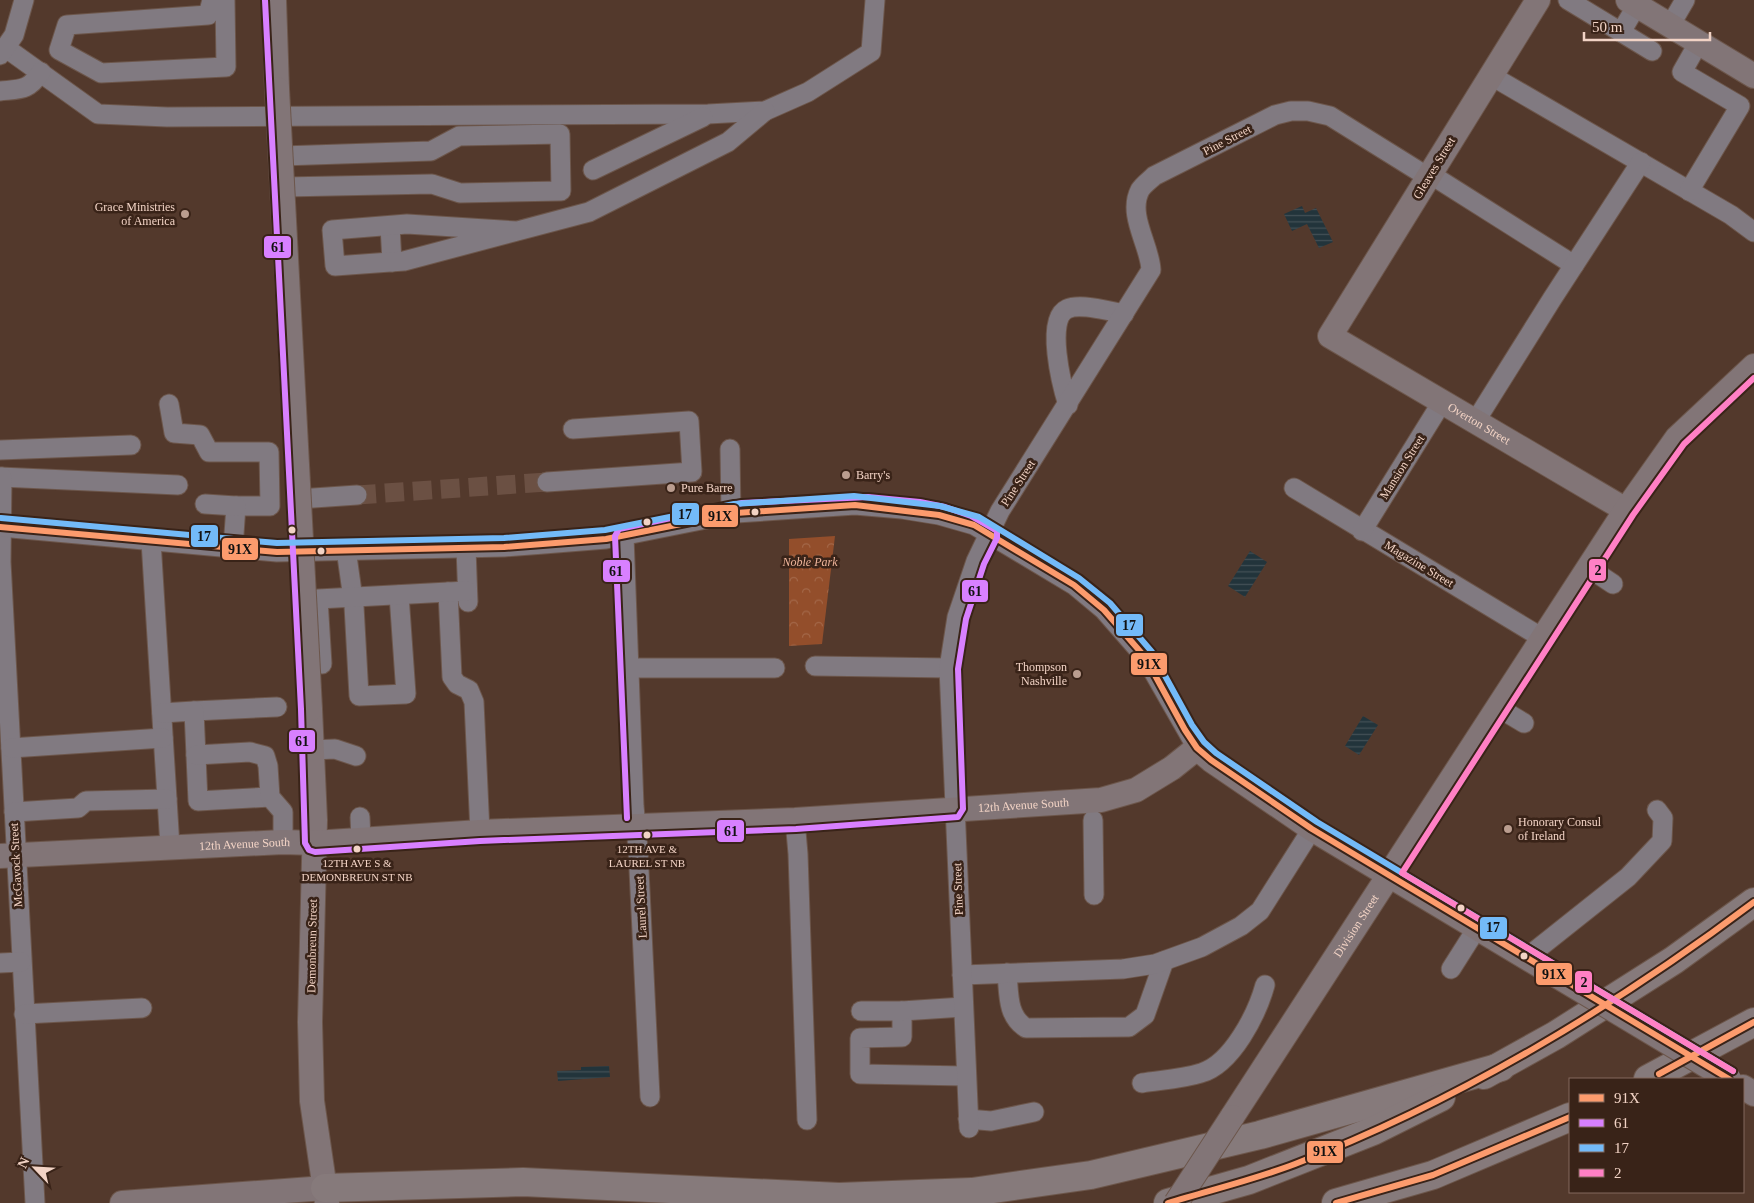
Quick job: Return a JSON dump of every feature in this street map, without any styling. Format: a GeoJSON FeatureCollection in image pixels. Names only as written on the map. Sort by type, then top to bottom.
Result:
{"type":"FeatureCollection","features":[{"type":"Feature","properties":{"kind":"highway"},"geometry":{"type":"LineString","coordinates":[[1168,1203],[1249,1180],[1373,1131],[1501,1067],[1556,1035],[1665,965],[1754,902]]}},
{"type":"Feature","properties":{"kind":"highway"},"geometry":{"type":"LineString","coordinates":[[1650,1078],[1754,1022]]}},
{"type":"Feature","properties":{"kind":"highway"},"geometry":{"type":"LineString","coordinates":[[326,1195],[523,1182],[839,1197],[972,1192],[1091,1175],[1251,1138],[1501,1067]]}},
{"type":"Feature","properties":{"kind":"highway"},"geometry":{"type":"LineString","coordinates":[[1379,1203],[1434,1175],[1569,1117]]}},
{"type":"Feature","properties":{"kind":"highway"},"geometry":{"type":"LineString","coordinates":[[1336,1203],[1434,1175]]}},
{"type":"Feature","properties":{"kind":"main road","name":"Demonbreun Street"},"geometry":{"type":"LineString","coordinates":[[274,0],[277,89],[284,187],[312,750],[314,843],[310,1022],[312,1091],[326,1195]]}},
{"type":"Feature","properties":{"kind":"main road","name":"Gleaves Street"},"geometry":{"type":"LineString","coordinates":[[1330,336],[1538,0]]}},
{"type":"Feature","properties":{"kind":"main road"},"geometry":{"type":"LineString","coordinates":[[1633,3],[1671,24],[1754,76]]}},
{"type":"Feature","properties":{"kind":"main road","name":"Overton Street"},"geometry":{"type":"LineString","coordinates":[[1330,336],[1626,510]]}},
{"type":"Feature","properties":{"kind":"main road","name":"Division Street"},"geometry":{"type":"LineString","coordinates":[[1176,1203],[1626,510],[1677,438],[1754,366]]}},
{"type":"Feature","properties":{"kind":"main road"},"geometry":{"type":"LineString","coordinates":[[1197,748],[1211,760],[1312,829],[1727,1078]]}},
{"type":"Feature","properties":{"kind":"main road","name":"12th Avenue South"},"geometry":{"type":"LineString","coordinates":[[8,855],[283,842],[314,843],[360,829],[480,832],[795,820],[1101,800],[1136,790],[1172,768],[1197,748]]}},
{"type":"Feature","properties":{"kind":"main road"},"geometry":{"type":"LineString","coordinates":[[122,1203],[326,1195]]}},
{"type":"Feature","properties":{"kind":"street"},"geometry":{"type":"LineString","coordinates":[[24,0],[14,35],[3,52],[41,72],[98,114],[167,117],[708,114],[765,111]]}},
{"type":"Feature","properties":{"kind":"street"},"geometry":{"type":"LineString","coordinates":[[212,0],[208,15],[67,24],[59,50],[101,73],[226,67],[225,0]]}},
{"type":"Feature","properties":{"kind":"street"},"geometry":{"type":"LineString","coordinates":[[517,232],[407,224],[332,230],[336,266],[404,261],[517,232],[589,212],[728,142],[765,111],[808,92],[871,52],[874,0]]}},
{"type":"Feature","properties":{"kind":"street"},"geometry":{"type":"LineString","coordinates":[[1568,0],[1652,51]]}},
{"type":"Feature","properties":{"kind":"street"},"geometry":{"type":"LineString","coordinates":[[1671,24],[1685,0]]}},
{"type":"Feature","properties":{"kind":"street"},"geometry":{"type":"LineString","coordinates":[[1622,32],[1633,3]]}},
{"type":"Feature","properties":{"kind":"street"},"geometry":{"type":"LineString","coordinates":[[1689,191],[1740,106],[1682,72],[1700,42]]}},
{"type":"Feature","properties":{"kind":"street"},"geometry":{"type":"LineString","coordinates":[[0,91],[25,88],[33,84],[41,72]]}},
{"type":"Feature","properties":{"kind":"street"},"geometry":{"type":"LineString","coordinates":[[1490,75],[1731,215],[1754,232]]}},
{"type":"Feature","properties":{"kind":"street","name":"Pine Street"},"geometry":{"type":"LineString","coordinates":[[1034,1112],[968,1124],[949,668],[956,617],[976,561],[1000,511],[1151,270],[1150,256],[1138,220],[1137,205],[1140,190],[1154,176],[1275,115],[1291,111],[1308,111],[1330,116],[1574,265]]}},
{"type":"Feature","properties":{"kind":"street"},"geometry":{"type":"LineString","coordinates":[[593,170],[708,114]]}},
{"type":"Feature","properties":{"kind":"street"},"geometry":{"type":"LineString","coordinates":[[282,156],[431,151],[459,136],[560,134],[561,191],[460,193],[432,184],[284,187]]}},
{"type":"Feature","properties":{"kind":"street"},"geometry":{"type":"LineString","coordinates":[[1475,422],[1641,162]]}},
{"type":"Feature","properties":{"kind":"street"},"geometry":{"type":"LineString","coordinates":[[390,226],[392,262]]}},
{"type":"Feature","properties":{"kind":"street"},"geometry":{"type":"LineString","coordinates":[[1068,405],[1060,379],[1057,348],[1058,319],[1066,309],[1076,307],[1124,314]]}},
{"type":"Feature","properties":{"kind":"street","name":"Mansion Street"},"geometry":{"type":"LineString","coordinates":[[1362,531],[1442,402]]}},
{"type":"Feature","properties":{"kind":"street"},"geometry":{"type":"LineString","coordinates":[[169,404],[174,433],[200,435],[209,452],[269,452],[270,506],[205,504]]}},
{"type":"Feature","properties":{"kind":"street"},"geometry":{"type":"LineString","coordinates":[[547,482],[692,472],[689,420],[573,429]]}},
{"type":"Feature","properties":{"kind":"street"},"geometry":{"type":"LineString","coordinates":[[0,450],[131,445]]}},
{"type":"Feature","properties":{"kind":"street"},"geometry":{"type":"LineString","coordinates":[[730,449],[731,515]]}},
{"type":"Feature","properties":{"kind":"street"},"geometry":{"type":"LineString","coordinates":[[1,477],[178,485]]}},
{"type":"Feature","properties":{"kind":"street","name":"McGavock Street"},"geometry":{"type":"LineString","coordinates":[[1,477],[0,562],[14,812],[8,855],[21,962],[35,1203]]}},
{"type":"Feature","properties":{"kind":"street","name":"Magazine Street"},"geometry":{"type":"LineString","coordinates":[[1294,488],[1362,531],[1544,639]]}},
{"type":"Feature","properties":{"kind":"street"},"geometry":{"type":"LineString","coordinates":[[299,499],[357,495]]}},
{"type":"Feature","properties":{"kind":"street"},"geometry":{"type":"LineString","coordinates":[[1,527],[277,552],[346,549],[466,548],[544,544],[624,536],[731,515],[856,505],[939,515],[974,525],[1074,585],[1104,610],[1145,658],[1197,748]]}},
{"type":"Feature","properties":{"kind":"street"},"geometry":{"type":"LineString","coordinates":[[233,548],[236,506]]}},
{"type":"Feature","properties":{"kind":"street","name":"Laurel Street"},"geometry":{"type":"LineString","coordinates":[[624,536],[650,1097]]}},
{"type":"Feature","properties":{"kind":"street"},"geometry":{"type":"LineString","coordinates":[[151,541],[170,847]]}},
{"type":"Feature","properties":{"kind":"street"},"geometry":{"type":"LineString","coordinates":[[322,664],[318,599],[448,592],[467,597],[466,548]]}},
{"type":"Feature","properties":{"kind":"street"},"geometry":{"type":"LineString","coordinates":[[346,549],[352,598],[359,696],[406,694],[399,595]]}},
{"type":"Feature","properties":{"kind":"street"},"geometry":{"type":"LineString","coordinates":[[1589,568],[1613,584]]}},
{"type":"Feature","properties":{"kind":"street"},"geometry":{"type":"LineString","coordinates":[[448,592],[452,677],[457,684],[470,690],[474,702],[480,832]]}},
{"type":"Feature","properties":{"kind":"street"},"geometry":{"type":"LineString","coordinates":[[815,666],[949,668]]}},
{"type":"Feature","properties":{"kind":"street"},"geometry":{"type":"LineString","coordinates":[[629,668],[775,668]]}},
{"type":"Feature","properties":{"kind":"street"},"geometry":{"type":"LineString","coordinates":[[162,713],[277,707]]}},
{"type":"Feature","properties":{"kind":"street"},"geometry":{"type":"LineString","coordinates":[[1499,708],[1524,722]]}},
{"type":"Feature","properties":{"kind":"street"},"geometry":{"type":"LineString","coordinates":[[194,711],[198,801],[270,797]]}},
{"type":"Feature","properties":{"kind":"street"},"geometry":{"type":"LineString","coordinates":[[11,748],[163,738]]}},
{"type":"Feature","properties":{"kind":"street"},"geometry":{"type":"LineString","coordinates":[[312,750],[335,749],[356,756]]}},
{"type":"Feature","properties":{"kind":"street"},"geometry":{"type":"LineString","coordinates":[[196,755],[250,752],[261,754],[267,761],[270,797],[283,812],[283,842]]}},
{"type":"Feature","properties":{"kind":"street"},"geometry":{"type":"LineString","coordinates":[[14,812],[78,808],[86,801],[167,799]]}},
{"type":"Feature","properties":{"kind":"street"},"geometry":{"type":"LineString","coordinates":[[1526,958],[1600,890],[1628,877],[1662,841],[1663,818],[1657,810]]}},
{"type":"Feature","properties":{"kind":"street"},"geometry":{"type":"LineString","coordinates":[[795,820],[798,854],[807,1120]]}},
{"type":"Feature","properties":{"kind":"street"},"geometry":{"type":"LineString","coordinates":[[1093,820],[1094,894]]}},
{"type":"Feature","properties":{"kind":"street"},"geometry":{"type":"LineString","coordinates":[[962,975],[1123,969],[1164,961],[1202,947],[1242,926],[1254,916],[1264,905],[1312,829]]}},
{"type":"Feature","properties":{"kind":"street"},"geometry":{"type":"LineString","coordinates":[[1451,969],[1477,928]]}},
{"type":"Feature","properties":{"kind":"street"},"geometry":{"type":"LineString","coordinates":[[1007,973],[1009,1001],[1016,1022],[1026,1028],[1129,1027],[1145,1015],[1164,961]]}},
{"type":"Feature","properties":{"kind":"street"},"geometry":{"type":"LineString","coordinates":[[0,963],[21,962]]}},
{"type":"Feature","properties":{"kind":"street"},"geometry":{"type":"LineString","coordinates":[[1142,1083],[1201,1073],[1220,1064],[1254,1018],[1265,985]]}},
{"type":"Feature","properties":{"kind":"street"},"geometry":{"type":"LineString","coordinates":[[861,1011],[902,1011],[963,1007]]}},
{"type":"Feature","properties":{"kind":"street"},"geometry":{"type":"LineString","coordinates":[[24,1014],[142,1008]]}},
{"type":"Feature","properties":{"kind":"street"},"geometry":{"type":"LineString","coordinates":[[902,1011],[902,1037],[860,1038],[860,1074],[965,1076]]}},
{"type":"Feature","properties":{"kind":"green space","name":"Noble Park"},"geometry":{"type":"Polygon","coordinates":[[[835,536],[822,644],[789,646],[789,539],[835,536]]]}},
{"type":"Feature","properties":{"kind":"water"},"geometry":{"type":"Polygon","coordinates":[[[1302,206],[1305,213],[1316,208],[1333,242],[1319,248],[1307,224],[1292,231],[1284,214],[1302,206]]]}},
{"type":"Feature","properties":{"kind":"water"},"geometry":{"type":"Polygon","coordinates":[[[1250,551],[1267,562],[1245,597],[1228,586],[1250,551]]]}},
{"type":"Feature","properties":{"kind":"water"},"geometry":{"type":"Polygon","coordinates":[[[1363,716],[1378,725],[1359,755],[1345,746],[1363,716]]]}},
{"type":"Feature","properties":{"kind":"water"},"geometry":{"type":"Polygon","coordinates":[[[609,1066],[610,1077],[558,1081],[557,1071],[581,1070],[581,1067],[609,1066]]]}},
{"type":"Feature","properties":{"kind":"tunnel"},"geometry":{"type":"LineString","coordinates":[[357,495],[547,482]]}},
{"type":"Feature","properties":{"kind":"transit line","name":"61"},"geometry":{"type":"LineString","coordinates":[[265,0],[301,709],[305,843],[309,850],[315,852],[480,841],[796,829],[958,817],[963,809],[958,669],[966,619],[984,564],[997,538],[997,531],[971,516],[945,507],[920,502],[868,497],[742,503],[619,529],[615,536],[627,818]]}},
{"type":"Feature","properties":{"kind":"transit line","name":"2"},"geometry":{"type":"LineString","coordinates":[[1733,1071],[1402,873],[1633,515],[1684,444],[1754,378]]}},
{"type":"Feature","properties":{"kind":"transit line","name":"17"},"geometry":{"type":"LineString","coordinates":[[1,518],[277,543],[504,538],[605,530],[734,504],[854,496],[940,506],[979,517],[1079,578],[1110,603],[1152,652],[1192,725],[1204,742],[1216,753],[1317,822],[1733,1071]]}},
{"type":"Feature","properties":{"kind":"transit line","name":"91X"},"geometry":{"type":"LineString","coordinates":[[0,527],[277,552],[504,547],[606,539],[736,513],[855,505],[939,515],[974,525],[1074,585],[1104,610],[1145,657],[1185,730],[1197,748],[1211,760],[1312,829],[1727,1078]]}},
{"type":"Feature","properties":{"kind":"transit line","name":"91X"},"geometry":{"type":"LineString","coordinates":[[1168,1203],[1279,1170],[1416,1112],[1534,1049],[1591,1014],[1701,941],[1754,902]]}},
{"type":"Feature","properties":{"kind":"transit line","name":"91X"},"geometry":{"type":"LineString","coordinates":[[1659,1074],[1754,1022]]}},
{"type":"Feature","properties":{"kind":"transit line","name":"91X"},"geometry":{"type":"LineString","coordinates":[[1336,1203],[1433,1175],[1569,1117]]}},
{"type":"Feature","properties":{"kind":"place","name":"Grace Ministries of America"},"geometry":{"type":"Point","coordinates":[185,214]}},
{"type":"Feature","properties":{"kind":"place","name":"Barry's"},"geometry":{"type":"Point","coordinates":[846,475]}},
{"type":"Feature","properties":{"kind":"place","name":"Pure Barre"},"geometry":{"type":"Point","coordinates":[671,488]}},
{"type":"Feature","properties":{"kind":"place","name":"Thompson Nashville"},"geometry":{"type":"Point","coordinates":[1077,674]}},
{"type":"Feature","properties":{"kind":"place","name":"Honorary Consul of Ireland"},"geometry":{"type":"Point","coordinates":[1508,829]}},
{"type":"Feature","properties":{"kind":"place","name":"12TH AVE & LAUREL ST NB"},"geometry":{"type":"Point","coordinates":[647,835]}},
{"type":"Feature","properties":{"kind":"place","name":"12TH AVE S & DEMONBREUN ST NB"},"geometry":{"type":"Point","coordinates":[357,849]}}]}
